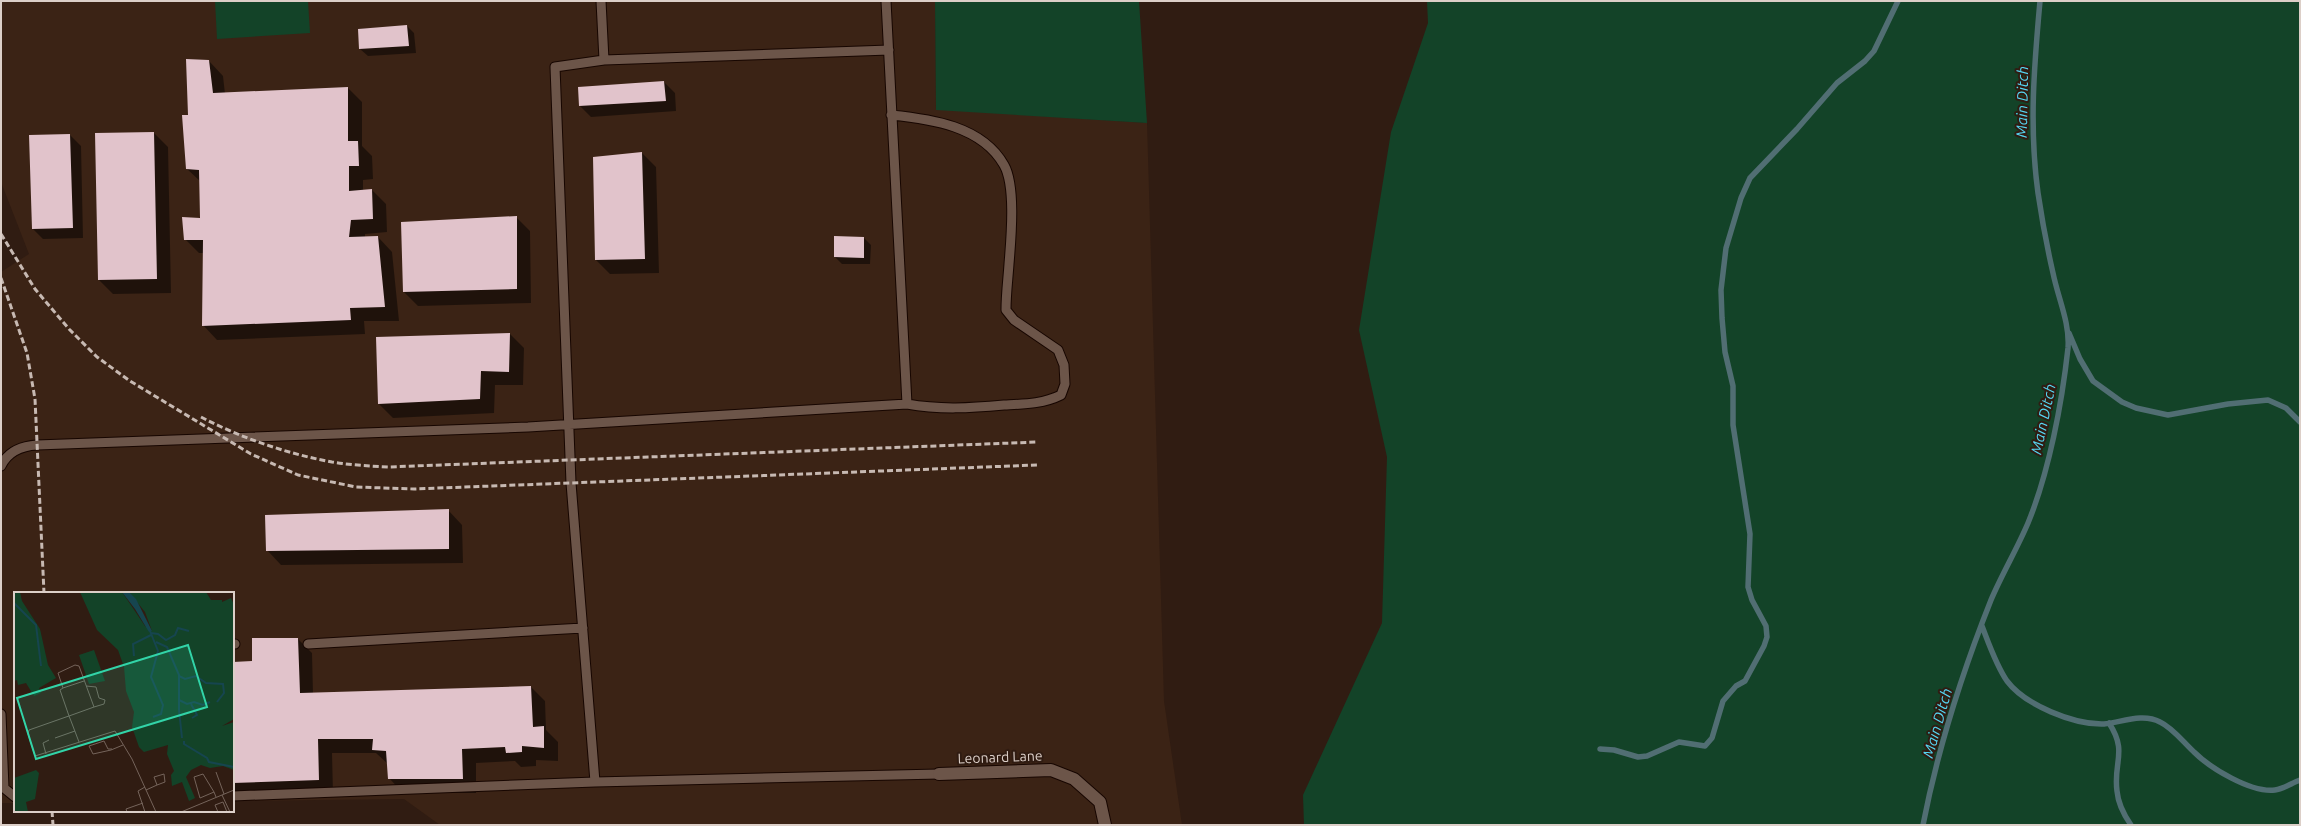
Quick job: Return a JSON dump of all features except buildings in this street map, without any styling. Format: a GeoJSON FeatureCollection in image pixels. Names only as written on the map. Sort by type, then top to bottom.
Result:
{"type":"FeatureCollection","features":[{"type":"Feature","properties":{"kind":"street","name":"Leonard Lane"},"geometry":{"type":"LineString","coordinates":[[939,774],[1051,770],[1074,779],[1100,802],[1105,825]]}},
{"type":"Feature","properties":{"kind":"lane"},"geometry":{"type":"LineString","coordinates":[[601,1],[604,60]]}},
{"type":"Feature","properties":{"kind":"lane"},"geometry":{"type":"LineString","coordinates":[[886,1],[907,404]]}},
{"type":"Feature","properties":{"kind":"lane"},"geometry":{"type":"LineString","coordinates":[[595,782],[568,425],[555,67],[604,60],[889,50]]}},
{"type":"Feature","properties":{"kind":"lane"},"geometry":{"type":"LineString","coordinates":[[1,466],[6,456],[24,446],[37,444],[568,425],[907,404],[928,408],[956,409],[1046,402],[1061,395],[1065,384],[1064,365],[1058,350],[1014,320],[1006,310],[1010,188],[1004,166],[993,150],[968,133],[940,123],[891,115]]}},
{"type":"Feature","properties":{"kind":"lane"},"geometry":{"type":"LineString","coordinates":[[308,644],[583,628]]}},
{"type":"Feature","properties":{"kind":"lane"},"geometry":{"type":"LineString","coordinates":[[1,714],[4,788],[14,796]]}},
{"type":"Feature","properties":{"kind":"lane"},"geometry":{"type":"LineString","coordinates":[[234,796],[595,782],[939,774]]}},
{"type":"Feature","properties":{"kind":"shaded area"},"geometry":{"type":"Polygon","coordinates":[[[1,1],[935,1],[936,109],[1147,123],[1164,701],[1182,825],[440,825],[404,799],[234,801],[234,592],[14,592],[14,803],[1,803],[1,272],[29,254],[1,182],[1,1]]]}},
{"type":"Feature","properties":{"kind":"green space"},"geometry":{"type":"Polygon","coordinates":[[[215,1],[308,1],[310,33],[217,39],[215,1]]]}},
{"type":"Feature","properties":{"kind":"green space"},"geometry":{"type":"Polygon","coordinates":[[[935,1],[1139,1],[1147,123],[936,110],[935,1]]]}},
{"type":"Feature","properties":{"kind":"green space"},"geometry":{"type":"Polygon","coordinates":[[[1427,1],[2300,1],[2300,825],[1304,825],[1303,795],[1382,623],[1387,457],[1359,330],[1391,132],[1428,23],[1427,1]]]}},
{"type":"Feature","properties":{"kind":"waterway"},"geometry":{"type":"LineString","coordinates":[[1600,749],[1614,750],[1638,757],[1647,756],[1679,742],[1705,746],[1712,738],[1723,701],[1736,686],[1745,681],[1764,646],[1767,637],[1766,626],[1752,600],[1748,587],[1750,534],[1733,425],[1733,386],[1725,352],[1721,290],[1726,248],[1741,198],[1750,178],[1797,129],[1837,83],[1865,61],[1874,51],[1898,1]]}},
{"type":"Feature","properties":{"kind":"waterway","name":"Main Ditch"},"geometry":{"type":"LineString","coordinates":[[1923,825],[1943,739],[1970,655],[1991,600],[2036,503],[2054,437],[2068,348],[2067,329],[2047,243],[2035,169],[2033,97],[2040,1]]}},
{"type":"Feature","properties":{"kind":"waterway"},"geometry":{"type":"LineString","coordinates":[[2069,333],[2080,359],[2093,381],[2122,402],[2136,408],[2168,415],[2228,404],[2268,400],[2286,408],[2300,422]]}},
{"type":"Feature","properties":{"kind":"waterway"},"geometry":{"type":"LineString","coordinates":[[1982,626],[1996,661],[2007,681],[2015,690],[2026,698],[2051,712],[2079,721],[2104,724],[2140,718],[2153,719],[2169,728],[2210,765],[2243,784],[2254,788],[2275,790],[2300,780]]}},
{"type":"Feature","properties":{"kind":"waterway"},"geometry":{"type":"LineString","coordinates":[[2109,723],[2118,742],[2119,757],[2116,781],[2119,800],[2131,825]]}},
{"type":"Feature","properties":{"kind":"railway"},"geometry":{"type":"LineString","coordinates":[[1,234],[35,289],[69,329],[97,357],[130,381],[251,454],[298,475],[356,487],[414,489],[1037,465]]}},
{"type":"Feature","properties":{"kind":"railway"},"geometry":{"type":"LineString","coordinates":[[1,278],[27,353],[35,399],[44,592]]}},
{"type":"Feature","properties":{"kind":"railway"},"geometry":{"type":"LineString","coordinates":[[201,417],[232,432],[299,455],[339,463],[388,467],[1038,442]]}},
{"type":"Feature","properties":{"kind":"railway"},"geometry":{"type":"LineString","coordinates":[[52,812],[53,825]]}}]}
